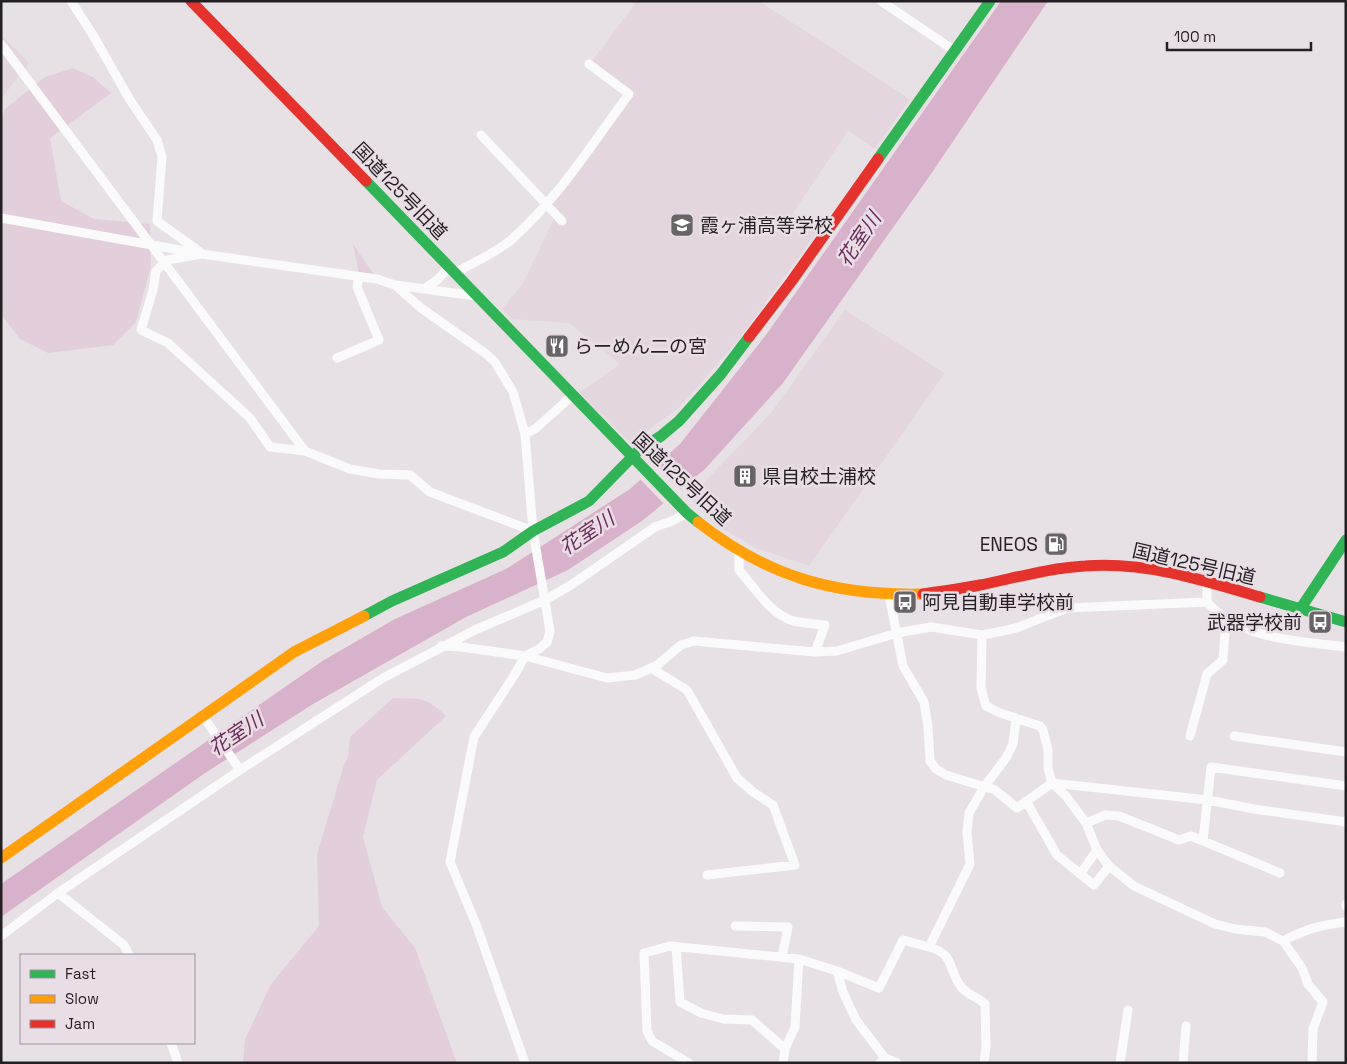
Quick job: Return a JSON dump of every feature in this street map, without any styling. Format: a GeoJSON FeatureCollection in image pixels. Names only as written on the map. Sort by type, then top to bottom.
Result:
{"type":"FeatureCollection","features":[{"type":"Feature","properties":{"kind":"street"},"geometry":{"type":"LineString","coordinates":[[71,1],[130,100],[157,140],[162,157],[157,221],[202,254]]}},
{"type":"Feature","properties":{"kind":"street","name":"国道125号旧道"},"geometry":{"type":"LineString","coordinates":[[192,1],[677,503],[712,534],[739,552],[781,572],[807,580],[847,591],[889,595],[961,590],[1078,567],[1102,565],[1143,568],[1207,582],[1346,622]]}},
{"type":"Feature","properties":{"kind":"street"},"geometry":{"type":"LineString","coordinates":[[881,1],[955,51]]}},
{"type":"Feature","properties":{"kind":"street"},"geometry":{"type":"LineString","coordinates":[[1,858],[294,652],[392,601],[503,552],[534,536],[589,500],[636,460],[679,421],[726,368],[791,282],[990,1]]}},
{"type":"Feature","properties":{"kind":"street"},"geometry":{"type":"LineString","coordinates":[[1,44],[305,451]]}},
{"type":"Feature","properties":{"kind":"street"},"geometry":{"type":"LineString","coordinates":[[424,289],[452,270],[497,250],[548,204],[629,94],[589,64]]}},
{"type":"Feature","properties":{"kind":"street"},"geometry":{"type":"LineString","coordinates":[[481,134],[562,221]]}},
{"type":"Feature","properties":{"kind":"street"},"geometry":{"type":"LineString","coordinates":[[1,218],[150,243],[202,254],[377,279],[395,285],[476,296]]}},
{"type":"Feature","properties":{"kind":"street"},"geometry":{"type":"LineString","coordinates":[[202,254],[167,260],[156,271],[153,290],[141,330],[168,343],[250,418],[270,447],[305,451],[350,470],[379,474],[410,475],[430,492],[534,536]]}},
{"type":"Feature","properties":{"kind":"street"},"geometry":{"type":"LineString","coordinates":[[337,358],[379,340],[357,287],[359,277]]}},
{"type":"Feature","properties":{"kind":"street"},"geometry":{"type":"LineString","coordinates":[[395,285],[421,308],[495,362],[514,392],[525,434],[534,536],[550,631],[547,642],[539,650],[525,656],[474,737],[450,862],[476,924],[525,1063]]}},
{"type":"Feature","properties":{"kind":"street"},"geometry":{"type":"LineString","coordinates":[[525,434],[536,429],[572,396]]}},
{"type":"Feature","properties":{"kind":"street"},"geometry":{"type":"LineString","coordinates":[[1,936],[58,894],[240,770],[383,678],[441,646],[545,600],[571,585],[655,527],[672,521],[686,512]]}},
{"type":"Feature","properties":{"kind":"street"},"geometry":{"type":"LineString","coordinates":[[1301,608],[1346,540]]}},
{"type":"Feature","properties":{"kind":"street"},"geometry":{"type":"LineString","coordinates":[[739,552],[739,570],[768,604],[782,616],[792,620],[825,625],[815,652]]}},
{"type":"Feature","properties":{"kind":"street"},"geometry":{"type":"LineString","coordinates":[[1207,582],[1207,602],[1217,613],[1226,619],[1287,641],[1346,648]]}},
{"type":"Feature","properties":{"kind":"street"},"geometry":{"type":"LineString","coordinates":[[889,595],[903,666],[924,702],[930,760],[936,770],[946,775],[995,790],[1017,808],[1052,783],[1208,800],[1254,809],[1346,822]]}},
{"type":"Feature","properties":{"kind":"street"},"geometry":{"type":"LineString","coordinates":[[441,646],[525,656],[607,678],[635,675],[656,666],[681,645],[694,641],[815,652],[846,649],[897,633],[930,627],[982,635],[1016,628],[1067,608],[1207,602]]}},
{"type":"Feature","properties":{"kind":"street"},"geometry":{"type":"LineString","coordinates":[[1190,736],[1207,674],[1223,660],[1226,619]]}},
{"type":"Feature","properties":{"kind":"street"},"geometry":{"type":"LineString","coordinates":[[982,635],[981,688],[986,706],[1000,713],[1040,726],[1043,730],[1048,750],[1048,768],[1052,783],[1066,796],[1086,823],[1097,850],[1109,866],[1134,886],[1215,924],[1235,929],[1265,932],[1283,941],[1302,968],[1308,984],[1323,1002],[1313,1029],[1312,1063]]}},
{"type":"Feature","properties":{"kind":"street"},"geometry":{"type":"LineString","coordinates":[[651,668],[687,690],[737,778],[753,792],[773,805],[795,865],[707,875]]}},
{"type":"Feature","properties":{"kind":"street"},"geometry":{"type":"LineString","coordinates":[[203,716],[240,770]]}},
{"type":"Feature","properties":{"kind":"street"},"geometry":{"type":"LineString","coordinates":[[929,947],[970,864],[967,832],[970,813],[984,787],[1010,751],[1013,744],[1016,718]]}},
{"type":"Feature","properties":{"kind":"street"},"geometry":{"type":"LineString","coordinates":[[1234,736],[1346,752]]}},
{"type":"Feature","properties":{"kind":"street"},"geometry":{"type":"LineString","coordinates":[[1203,841],[1212,766],[1346,786]]}},
{"type":"Feature","properties":{"kind":"street"},"geometry":{"type":"LineString","coordinates":[[1026,801],[1057,855],[1094,885],[1109,866]]}},
{"type":"Feature","properties":{"kind":"street"},"geometry":{"type":"LineString","coordinates":[[1086,823],[1105,815],[1119,816],[1178,840],[1191,836],[1280,873]]}},
{"type":"Feature","properties":{"kind":"street"},"geometry":{"type":"LineString","coordinates":[[1080,874],[1097,850]]}},
{"type":"Feature","properties":{"kind":"street"},"geometry":{"type":"LineString","coordinates":[[58,894],[124,945],[128,954]]}},
{"type":"Feature","properties":{"kind":"street"},"geometry":{"type":"LineString","coordinates":[[1283,941],[1317,926],[1346,922]]}},
{"type":"Feature","properties":{"kind":"street"},"geometry":{"type":"LineString","coordinates":[[735,926],[788,927],[782,957]]}},
{"type":"Feature","properties":{"kind":"street"},"geometry":{"type":"LineString","coordinates":[[689,1063],[652,1041],[647,1031],[644,953],[670,946],[799,959],[837,971],[879,988],[903,940],[929,947],[945,954],[961,987],[968,994],[980,999],[985,1004],[986,1046],[984,1063]]}},
{"type":"Feature","properties":{"kind":"street"},"geometry":{"type":"LineString","coordinates":[[676,947],[680,1002],[701,1013],[723,1019],[752,1020],[785,1049]]}},
{"type":"Feature","properties":{"kind":"street"},"geometry":{"type":"LineString","coordinates":[[783,1063],[785,1049],[795,1028],[799,959]]}},
{"type":"Feature","properties":{"kind":"street"},"geometry":{"type":"LineString","coordinates":[[837,971],[843,992],[856,1020],[882,1060],[896,1063]]}},
{"type":"Feature","properties":{"kind":"street"},"geometry":{"type":"LineString","coordinates":[[1120,1063],[1128,1010]]}},
{"type":"Feature","properties":{"kind":"street"},"geometry":{"type":"LineString","coordinates":[[1183,1063],[1186,1026]]}},
{"type":"Feature","properties":{"kind":"street"},"geometry":{"type":"LineString","coordinates":[[171,1044],[178,1063]]}},
{"type":"Feature","properties":{"kind":"shaded area","name":"霞ヶ浦高等学校"},"geometry":{"type":"Polygon","coordinates":[[[637,1],[759,1],[910,99],[875,149],[848,131],[793,213],[819,230],[738,340],[681,406],[631,443],[579,393],[620,364],[569,323],[511,319],[502,309],[523,283],[553,221],[550,202],[628,93],[592,61],[637,1]]]}},
{"type":"Feature","properties":{"kind":"shaded area"},"geometry":{"type":"Polygon","coordinates":[[[1,35],[29,63],[1,99],[1,35]]]}},
{"type":"Feature","properties":{"kind":"shaded area"},"geometry":{"type":"Polygon","coordinates":[[[73,68],[93,77],[111,93],[50,138],[61,201],[94,219],[150,224],[151,266],[136,322],[113,345],[48,353],[20,339],[1,312],[1,119],[5,109],[45,77],[73,68]]]}},
{"type":"Feature","properties":{"kind":"shaded area"},"geometry":{"type":"Polygon","coordinates":[[[353,244],[377,279],[359,274],[353,244]]]}},
{"type":"Feature","properties":{"kind":"shaded area"},"geometry":{"type":"Polygon","coordinates":[[[845,310],[945,373],[809,566],[756,548],[716,525],[689,498],[770,414],[845,310]]]}},
{"type":"Feature","properties":{"kind":"shaded area"},"geometry":{"type":"Polygon","coordinates":[[[393,698],[410,698],[428,702],[446,716],[377,780],[363,837],[382,907],[415,948],[457,1063],[243,1063],[245,1039],[271,984],[319,926],[317,854],[348,757],[350,737],[393,698]]]}},
{"type":"Feature","properties":{"kind":"water","name":"花室川"},"geometry":{"type":"Polygon","coordinates":[[[1001,1],[1048,1],[931,174],[783,383],[705,469],[642,521],[568,570],[466,617],[313,704],[205,773],[1,917],[1,884],[324,660],[395,619],[506,569],[630,489],[680,444],[766,335],[1001,1]]]}},
{"type":"Feature","properties":{"kind":"pier"},"geometry":{"type":"Polygon","coordinates":[[[655,463],[683,491],[665,505],[639,478],[655,463]]]}},
{"type":"Feature","properties":{"kind":"traffic: fast"},"geometry":{"type":"LineString","coordinates":[[878,159],[990,1]]}},
{"type":"Feature","properties":{"kind":"traffic: fast"},"geometry":{"type":"LineString","coordinates":[[366,181],[687,513],[698,522]]}},
{"type":"Feature","properties":{"kind":"traffic: fast"},"geometry":{"type":"LineString","coordinates":[[364,616],[392,601],[503,552],[533,531],[589,501],[639,450],[661,436],[679,421],[721,374],[749,337]]}},
{"type":"Feature","properties":{"kind":"traffic: fast"},"geometry":{"type":"LineString","coordinates":[[1301,608],[1346,540]]}},
{"type":"Feature","properties":{"kind":"traffic: fast"},"geometry":{"type":"LineString","coordinates":[[1260,597],[1346,622]]}},
{"type":"Feature","properties":{"kind":"traffic: slow"},"geometry":{"type":"LineString","coordinates":[[698,522],[750,557],[804,579],[832,587],[861,591],[891,594],[923,594]]}},
{"type":"Feature","properties":{"kind":"traffic: slow"},"geometry":{"type":"LineString","coordinates":[[1,858],[294,652],[364,616]]}},
{"type":"Feature","properties":{"kind":"traffic: jam"},"geometry":{"type":"LineString","coordinates":[[191,1],[366,181]]}},
{"type":"Feature","properties":{"kind":"traffic: jam"},"geometry":{"type":"LineString","coordinates":[[749,337],[791,282],[878,159]]}},
{"type":"Feature","properties":{"kind":"traffic: jam"},"geometry":{"type":"LineString","coordinates":[[923,594],[1058,569],[1107,565],[1129,566],[1173,573],[1260,597]]}},
{"type":"Feature","properties":{"kind":"place","name":"霞ヶ浦高等学校"},"geometry":{"type":"Point","coordinates":[682,225]}},
{"type":"Feature","properties":{"kind":"place","name":"らーめん二の宮"},"geometry":{"type":"Point","coordinates":[557,346]}},
{"type":"Feature","properties":{"kind":"place","name":"県自校土浦校"},"geometry":{"type":"Point","coordinates":[745,476]}},
{"type":"Feature","properties":{"kind":"place","name":"ENEOS"},"geometry":{"type":"Point","coordinates":[1056,544]}},
{"type":"Feature","properties":{"kind":"place","name":"阿見自動車学校前"},"geometry":{"type":"Point","coordinates":[905,602]}},
{"type":"Feature","properties":{"kind":"place","name":"武器学校前"},"geometry":{"type":"Point","coordinates":[1320,622]}}]}
